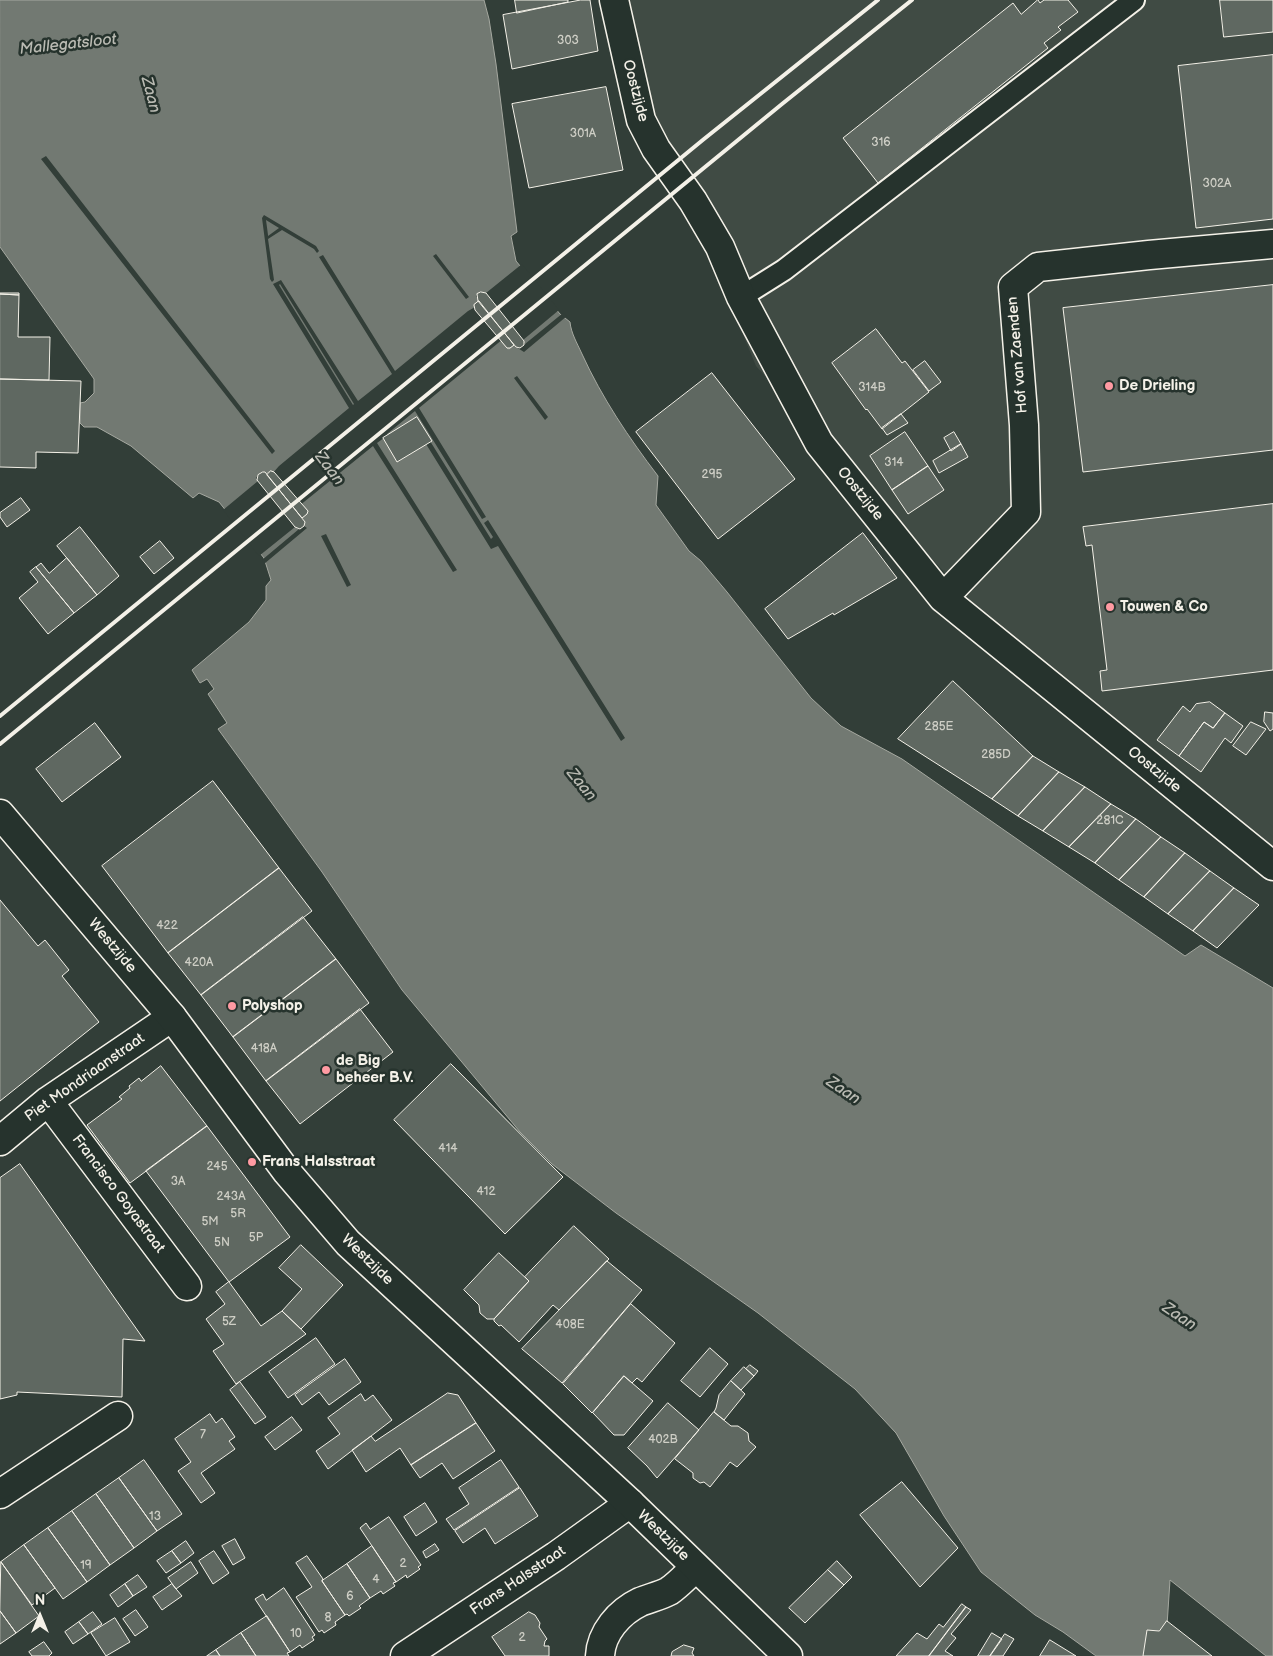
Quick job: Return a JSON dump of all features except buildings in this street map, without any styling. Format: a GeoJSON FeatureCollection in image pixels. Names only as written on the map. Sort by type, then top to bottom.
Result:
{"type":"FeatureCollection","features":[{"type":"Feature","properties":{"kind":"street","name":"Oostzijde"},"geometry":{"type":"LineString","coordinates":[[614,0],[641,120],[656,149],[707,223],[720,247],[741,297],[819,443],[943,598],[1273,866]]}},
{"type":"Feature","properties":{"kind":"street","name":"Hof van Zaenden"},"geometry":{"type":"LineString","coordinates":[[943,598],[1026,512],[1024,425],[1013,288],[1038,267],[1273,244]]}},
{"type":"Feature","properties":{"kind":"street","name":"Westzijde"},"geometry":{"type":"LineString","coordinates":[[0,814],[172,1017],[287,1172],[348,1243],[630,1503],[788,1656]]}},
{"type":"Feature","properties":{"kind":"street","name":"Piet Mondriaanstraat"},"geometry":{"type":"LineString","coordinates":[[0,1141],[48,1101],[172,1017]]}},
{"type":"Feature","properties":{"kind":"street","name":"Francisco Goyastraat"},"geometry":{"type":"LineString","coordinates":[[48,1101],[187,1286]]}},
{"type":"Feature","properties":{"kind":"street"},"geometry":{"type":"LineString","coordinates":[[0,1494],[118,1416]]}},
{"type":"Feature","properties":{"kind":"street","name":"Frans Halsstraat"},"geometry":{"type":"LineString","coordinates":[[405,1656],[556,1556],[630,1503]]}},
{"type":"Feature","properties":{"kind":"street"},"geometry":{"type":"LineString","coordinates":[[600,1656],[600,1651],[610,1627],[618,1616],[638,1603],[668,1591],[695,1568]]}},
{"type":"Feature","properties":{"kind":"lane"},"geometry":{"type":"LineString","coordinates":[[741,297],[784,270],[1134,0]]}},
{"type":"Feature","properties":{"kind":"shaded area"},"geometry":{"type":"Polygon","coordinates":[[[609,0],[1273,0],[1273,854],[975,606],[756,366],[609,8],[609,0]]]}},
{"type":"Feature","properties":{"kind":"water"},"geometry":{"type":"Polygon","coordinates":[[[0,0],[484,0],[496,64],[517,232],[511,236],[516,261],[560,314],[570,322],[574,338],[607,402],[658,476],[656,505],[689,551],[701,561],[727,592],[811,698],[841,726],[902,759],[1185,956],[1201,945],[1273,988],[1273,1656],[1266,1656],[1170,1580],[1165,1656],[1096,1656],[1063,1632],[1035,1615],[981,1572],[944,1516],[896,1433],[855,1389],[758,1313],[616,1213],[552,1164],[520,1132],[402,990],[322,872],[218,729],[227,723],[208,694],[214,689],[207,679],[200,683],[192,670],[249,622],[266,600],[266,586],[271,580],[264,558],[219,502],[199,493],[193,498],[131,446],[97,427],[84,427],[80,423],[80,403],[85,402],[94,393],[94,379],[0,247],[0,0]],[[479,301],[474,305],[475,310],[507,348],[525,344],[524,342],[479,301]],[[271,471],[257,480],[295,527],[305,522],[302,518],[308,511],[274,472],[271,471]]]}},
{"type":"Feature","properties":{"kind":"pier"},"geometry":{"type":"Polygon","coordinates":[[[46,156],[275,451],[272,454],[41,159],[46,156]]]}},
{"type":"Feature","properties":{"kind":"pier"},"geometry":{"type":"Polygon","coordinates":[[[264,215],[316,246],[319,251],[317,253],[314,249],[282,230],[268,239],[274,280],[272,282],[270,279],[262,218],[264,215]],[[266,220],[268,236],[279,228],[266,220]]]}},
{"type":"Feature","properties":{"kind":"pier"},"geometry":{"type":"Polygon","coordinates":[[[436,254],[469,297],[466,299],[433,256],[436,254]]]}},
{"type":"Feature","properties":{"kind":"pier"},"geometry":{"type":"Polygon","coordinates":[[[323,255],[395,371],[468,311],[477,306],[503,339],[419,408],[486,517],[482,519],[415,411],[377,443],[457,570],[453,572],[373,446],[299,506],[272,474],[279,466],[349,408],[273,284],[281,280],[358,401],[392,374],[319,257],[323,255]],[[280,284],[353,405],[354,404],[280,284]]]}},
{"type":"Feature","properties":{"kind":"pier"},"geometry":{"type":"Polygon","coordinates":[[[522,264],[559,310],[523,340],[525,344],[563,313],[567,316],[524,352],[516,347],[476,296],[481,292],[486,293],[522,264]]]}},
{"type":"Feature","properties":{"kind":"pier"},"geometry":{"type":"Polygon","coordinates":[[[517,376],[548,417],[545,420],[514,378],[517,376]]]}},
{"type":"Feature","properties":{"kind":"pier"},"geometry":{"type":"Polygon","coordinates":[[[430,441],[491,539],[493,537],[484,523],[488,520],[625,738],[621,741],[498,546],[491,549],[426,444],[430,441]]]}},
{"type":"Feature","properties":{"kind":"pier"},"geometry":{"type":"Polygon","coordinates":[[[264,472],[300,518],[301,516],[305,522],[304,526],[307,528],[264,564],[262,560],[299,529],[295,527],[259,556],[223,510],[258,481],[256,478],[258,475],[264,472]]]}},
{"type":"Feature","properties":{"kind":"pier"},"geometry":{"type":"Polygon","coordinates":[[[326,534],[351,585],[347,587],[321,536],[326,534]]]}},
{"type":"Feature","properties":{"kind":"railway"},"geometry":{"type":"LineString","coordinates":[[0,716],[704,139],[878,0]]}},
{"type":"Feature","properties":{"kind":"railway"},"geometry":{"type":"LineString","coordinates":[[0,744],[782,104],[912,0]]}},
{"type":"Feature","properties":{"kind":"place","name":"De Drieling"},"geometry":{"type":"Point","coordinates":[1109,386]}},
{"type":"Feature","properties":{"kind":"place","name":"Touwen & Co"},"geometry":{"type":"Point","coordinates":[1110,607]}},
{"type":"Feature","properties":{"kind":"place","name":"Polyshop"},"geometry":{"type":"Point","coordinates":[232,1006]}},
{"type":"Feature","properties":{"kind":"place","name":"de Big beheer B.V."},"geometry":{"type":"Point","coordinates":[326,1070]}},
{"type":"Feature","properties":{"kind":"place","name":"Frans Halsstraat"},"geometry":{"type":"Point","coordinates":[252,1162]}},
{"type":"Feature","properties":{"kind":"water label","name":"Mallegatsloot"},"geometry":{"type":"Point","coordinates":[68,45]}},
{"type":"Feature","properties":{"kind":"water label","name":"Zaan"},"geometry":{"type":"Point","coordinates":[150,95]}},
{"type":"Feature","properties":{"kind":"water label","name":"Zaan"},"geometry":{"type":"Point","coordinates":[329,469]}},
{"type":"Feature","properties":{"kind":"water label","name":"Zaan"},"geometry":{"type":"Point","coordinates":[581,785]}},
{"type":"Feature","properties":{"kind":"water label","name":"Zaan"},"geometry":{"type":"Point","coordinates":[843,1091]}},
{"type":"Feature","properties":{"kind":"water label","name":"Zaan"},"geometry":{"type":"Point","coordinates":[1179,1317]}}]}
